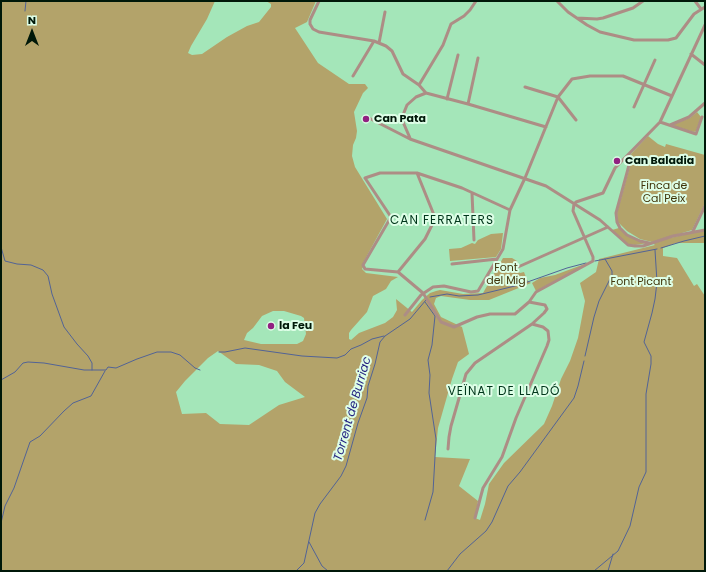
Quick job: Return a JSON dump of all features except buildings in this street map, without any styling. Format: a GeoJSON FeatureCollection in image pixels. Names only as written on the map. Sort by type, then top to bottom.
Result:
{"type":"FeatureCollection","features":[{"type":"Feature","properties":{"kind":"street"},"geometry":{"type":"LineString","coordinates":[[319,1],[310,20],[310,24],[313,28],[319,32],[379,43],[392,51],[403,74],[419,85],[426,93],[546,127]]}},
{"type":"Feature","properties":{"kind":"street"},"geometry":{"type":"LineString","coordinates":[[419,85],[443,45],[450,24],[464,16],[475,1]]}},
{"type":"Feature","properties":{"kind":"street"},"geometry":{"type":"LineString","coordinates":[[557,1],[568,12],[587,26],[619,37],[634,40],[672,39],[678,36],[694,14],[705,7]]}},
{"type":"Feature","properties":{"kind":"street"},"geometry":{"type":"LineString","coordinates":[[577,18],[596,19],[633,8],[643,1]]}},
{"type":"Feature","properties":{"kind":"street"},"geometry":{"type":"LineString","coordinates":[[695,1],[701,9]]}},
{"type":"Feature","properties":{"kind":"street"},"geometry":{"type":"LineString","coordinates":[[379,43],[385,12]]}},
{"type":"Feature","properties":{"kind":"street"},"geometry":{"type":"LineString","coordinates":[[596,19],[596,30]]}},
{"type":"Feature","properties":{"kind":"street"},"geometry":{"type":"LineString","coordinates":[[574,204],[603,193],[615,168],[660,122],[705,26]]}},
{"type":"Feature","properties":{"kind":"street"},"geometry":{"type":"LineString","coordinates":[[353,76],[374,42]]}},
{"type":"Feature","properties":{"kind":"street"},"geometry":{"type":"LineString","coordinates":[[691,54],[705,65]]}},
{"type":"Feature","properties":{"kind":"street"},"geometry":{"type":"LineString","coordinates":[[447,99],[458,55]]}},
{"type":"Feature","properties":{"kind":"street"},"geometry":{"type":"LineString","coordinates":[[468,104],[478,58]]}},
{"type":"Feature","properties":{"kind":"street"},"geometry":{"type":"LineString","coordinates":[[634,107],[655,60]]}},
{"type":"Feature","properties":{"kind":"street"},"geometry":{"type":"LineString","coordinates":[[405,315],[412,304],[423,293],[433,287],[444,286],[471,292],[478,291],[503,249],[510,210],[558,97],[572,79],[590,76],[623,76],[672,96]]}},
{"type":"Feature","properties":{"kind":"street"},"geometry":{"type":"LineString","coordinates":[[525,87],[558,97],[576,120]]}},
{"type":"Feature","properties":{"kind":"street"},"geometry":{"type":"LineString","coordinates":[[410,139],[404,127],[403,115],[407,106],[416,97],[426,93]]}},
{"type":"Feature","properties":{"kind":"street"},"geometry":{"type":"LineString","coordinates":[[670,125],[689,117],[705,103]]}},
{"type":"Feature","properties":{"kind":"street"},"geometry":{"type":"LineString","coordinates":[[660,122],[696,134],[704,116],[697,110]]}},
{"type":"Feature","properties":{"kind":"street"},"geometry":{"type":"LineString","coordinates":[[365,116],[410,139],[546,186],[600,220],[628,245],[635,246],[651,243],[705,230]]}},
{"type":"Feature","properties":{"kind":"street"},"geometry":{"type":"LineString","coordinates":[[629,154],[630,158],[628,169],[616,214],[617,222],[620,228],[627,235],[640,241],[651,243]]}},
{"type":"Feature","properties":{"kind":"street"},"geometry":{"type":"LineString","coordinates":[[454,327],[441,322],[423,293],[398,272],[365,269],[363,265],[390,217],[365,178],[380,173],[417,172],[472,193],[510,210]]}},
{"type":"Feature","properties":{"kind":"street"},"geometry":{"type":"LineString","coordinates":[[398,272],[425,238],[434,221],[434,215],[417,172]]}},
{"type":"Feature","properties":{"kind":"street"},"geometry":{"type":"LineString","coordinates":[[472,193],[474,240]]}},
{"type":"Feature","properties":{"kind":"street"},"geometry":{"type":"LineString","coordinates":[[451,332],[454,327],[477,317],[490,314],[515,314],[529,302],[536,292],[593,261],[593,257],[585,237],[573,211],[574,204]]}},
{"type":"Feature","properties":{"kind":"street"},"geometry":{"type":"LineString","coordinates":[[693,232],[705,206]]}},
{"type":"Feature","properties":{"kind":"street"},"geometry":{"type":"LineString","coordinates":[[518,267],[608,227]]}},
{"type":"Feature","properties":{"kind":"street"},"geometry":{"type":"LineString","coordinates":[[452,264],[497,259]]}},
{"type":"Feature","properties":{"kind":"street"},"geometry":{"type":"LineString","coordinates":[[448,449],[454,412],[463,381],[469,368],[532,324],[547,309],[545,306],[529,302]]}},
{"type":"Feature","properties":{"kind":"street"},"geometry":{"type":"LineString","coordinates":[[475,518],[483,488],[502,457],[516,418],[549,340],[548,331],[543,327],[532,324]]}},
{"type":"Feature","properties":{"kind":"green space"},"geometry":{"type":"Polygon","coordinates":[[[1,1],[215,1],[188,53],[192,55],[202,54],[227,37],[247,26],[259,22],[271,7],[271,4],[266,1],[316,1],[307,22],[295,28],[318,63],[349,84],[365,84],[368,88],[363,93],[354,112],[357,131],[352,156],[355,167],[387,219],[363,263],[364,265],[362,269],[366,273],[398,277],[391,281],[386,289],[373,296],[367,312],[349,333],[349,339],[351,340],[359,333],[385,323],[393,317],[397,310],[396,299],[412,312],[430,293],[436,291],[440,290],[463,294],[483,293],[503,258],[512,258],[517,261],[517,271],[520,273],[524,272],[527,280],[531,283],[489,300],[470,300],[441,296],[436,298],[434,304],[441,317],[462,327],[469,354],[458,362],[452,379],[438,428],[435,457],[470,459],[459,486],[478,501],[475,518],[480,520],[489,484],[504,463],[544,424],[552,406],[561,379],[570,361],[578,338],[585,301],[580,283],[596,272],[599,259],[655,245],[652,243],[705,230],[705,243],[676,243],[663,248],[663,256],[677,258],[694,286],[697,284],[705,296],[705,571],[1,571],[1,1]],[[273,311],[262,316],[247,333],[244,340],[261,344],[297,344],[303,341],[306,334],[304,318],[284,311],[273,311]],[[218,351],[208,358],[176,392],[182,414],[206,413],[220,424],[249,425],[279,405],[305,397],[285,382],[277,371],[259,365],[236,364],[218,351]]]}},
{"type":"Feature","properties":{"kind":"green space"},"geometry":{"type":"Polygon","coordinates":[[[697,112],[701,117],[696,131],[694,132],[674,126],[674,124],[690,118],[697,112]]]}},
{"type":"Feature","properties":{"kind":"green space","name":"Finca de Cal Peix"},"geometry":{"type":"Polygon","coordinates":[[[648,136],[658,144],[665,147],[666,144],[705,155],[705,203],[692,230],[652,242],[640,239],[627,231],[618,222],[617,213],[632,159],[631,154],[648,136]]]}},
{"type":"Feature","properties":{"kind":"green space"},"geometry":{"type":"Polygon","coordinates":[[[619,228],[627,235],[648,243],[635,245],[628,244],[612,230],[619,228]]]}},
{"type":"Feature","properties":{"kind":"green space","name":"CAN FERRATERS"},"geometry":{"type":"Polygon","coordinates":[[[503,233],[501,249],[496,257],[450,261],[449,249],[461,248],[472,243],[475,244],[478,240],[491,234],[503,233]]]}},
{"type":"Feature","properties":{"kind":"green space"},"geometry":{"type":"Polygon","coordinates":[[[590,262],[536,291],[532,283],[540,278],[555,275],[590,262]]]}},
{"type":"Feature","properties":{"kind":"waterway"},"geometry":{"type":"LineString","coordinates":[[25,11],[26,1]]}},
{"type":"Feature","properties":{"kind":"waterway"},"geometry":{"type":"LineString","coordinates":[[661,248],[705,236]]}},
{"type":"Feature","properties":{"kind":"waterway"},"geometry":{"type":"LineString","coordinates":[[1,247],[5,261],[31,265],[43,270],[48,276],[52,294],[64,327],[88,356],[92,363],[92,370]]}},
{"type":"Feature","properties":{"kind":"waterway"},"geometry":{"type":"LineString","coordinates":[[595,261],[657,249]]}},
{"type":"Feature","properties":{"kind":"waterway"},"geometry":{"type":"LineString","coordinates":[[594,571],[618,551],[630,526],[639,487],[646,472],[646,394],[651,356],[644,342],[655,299],[657,282],[655,250]]}},
{"type":"Feature","properties":{"kind":"waterway"},"geometry":{"type":"LineString","coordinates":[[585,356],[599,301],[612,275],[612,271],[605,259]]}},
{"type":"Feature","properties":{"kind":"waterway"},"geometry":{"type":"LineString","coordinates":[[430,297],[447,294],[459,296],[478,295],[519,285],[586,263]]}},
{"type":"Feature","properties":{"kind":"waterway","name":"Torrent de Burriac"},"geometry":{"type":"LineString","coordinates":[[296,571],[304,563],[315,513],[341,476],[346,466],[358,423],[367,398],[368,386],[380,342],[385,336],[410,319],[426,300]]}},
{"type":"Feature","properties":{"kind":"waterway"},"geometry":{"type":"LineString","coordinates":[[425,302],[435,316],[432,345],[428,360],[430,375],[429,393],[436,439],[433,492],[425,520]]}},
{"type":"Feature","properties":{"kind":"waterway"},"geometry":{"type":"LineString","coordinates":[[219,352],[245,348],[302,356],[337,358],[345,355],[351,349],[372,339],[384,336]]}},
{"type":"Feature","properties":{"kind":"waterway"},"geometry":{"type":"LineString","coordinates":[[1,380],[15,372],[23,363],[28,362],[44,363],[84,370],[106,370],[108,367],[116,368],[157,352],[171,352],[180,355],[195,368],[200,370]]}},
{"type":"Feature","properties":{"kind":"waterway"},"geometry":{"type":"LineString","coordinates":[[447,571],[460,554],[486,531],[492,522],[508,486],[520,472],[574,398],[584,361]]}},
{"type":"Feature","properties":{"kind":"waterway"},"geometry":{"type":"LineString","coordinates":[[1,523],[5,506],[14,488],[30,442],[40,436],[73,403],[91,396],[105,371]]}},
{"type":"Feature","properties":{"kind":"waterway"},"geometry":{"type":"LineString","coordinates":[[309,542],[322,566],[328,571]]}},
{"type":"Feature","properties":{"kind":"waterway"},"geometry":{"type":"LineString","coordinates":[[608,571],[613,554]]}},
{"type":"Feature","properties":{"kind":"place","name":"Can Pata"},"geometry":{"type":"Point","coordinates":[366,119]}},
{"type":"Feature","properties":{"kind":"place","name":"Can Baladia"},"geometry":{"type":"Point","coordinates":[617,161]}},
{"type":"Feature","properties":{"kind":"place","name":"la Feu"},"geometry":{"type":"Point","coordinates":[271,326]}},
{"type":"Feature","properties":{"kind":"district","name":"CAN FERRATERS"},"geometry":{"type":"Point","coordinates":[442,221]}},
{"type":"Feature","properties":{"kind":"district","name":"VEÏNAT DE LLADÓ"},"geometry":{"type":"Point","coordinates":[504,392]}},
{"type":"Feature","properties":{"kind":"park label","name":"Font del Mig"},"geometry":{"type":"Point","coordinates":[506,274]}},
{"type":"Feature","properties":{"kind":"park label","name":"Font Picant"},"geometry":{"type":"Point","coordinates":[641,282]}}]}
